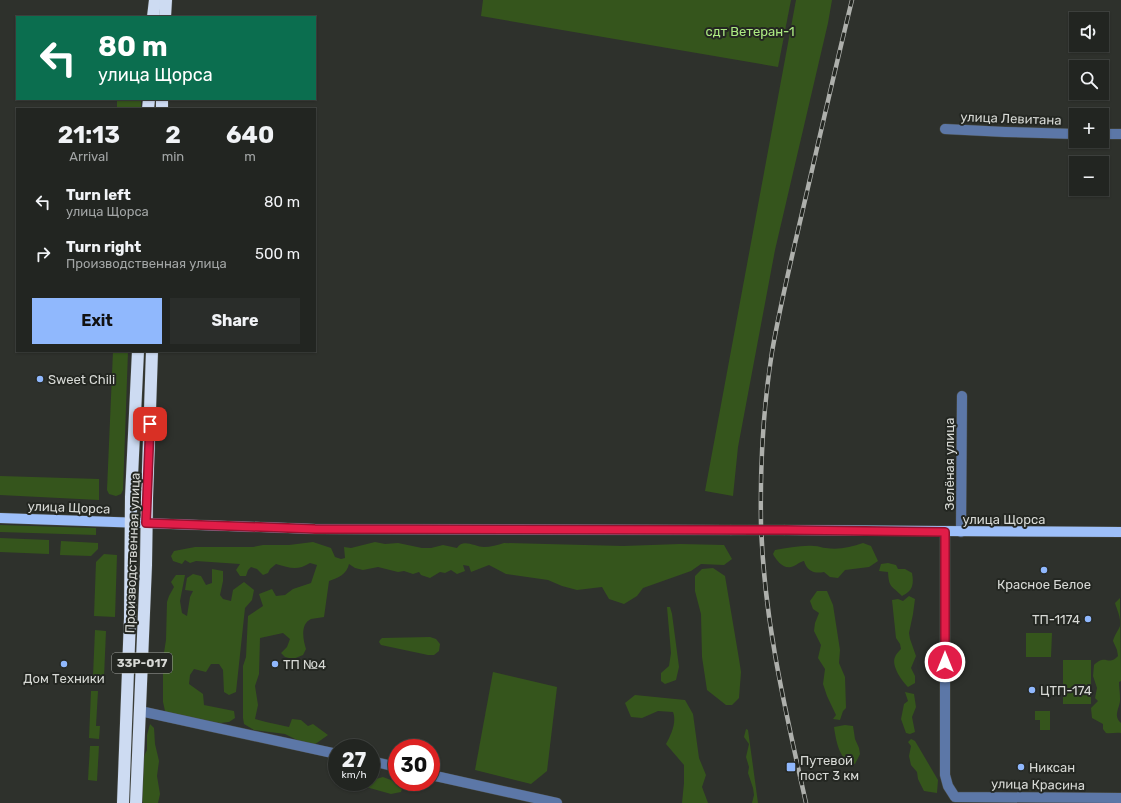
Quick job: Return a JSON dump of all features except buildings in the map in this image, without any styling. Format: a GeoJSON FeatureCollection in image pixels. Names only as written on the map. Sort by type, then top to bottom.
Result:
{"type":"FeatureCollection","features":[{"type":"Feature","properties":{"kind":"highway"},"geometry":{"type":"LineString","coordinates":[[154,0],[154,16]]}},
{"type":"Feature","properties":{"kind":"highway"},"geometry":{"type":"LineString","coordinates":[[165,16],[166,0]]}},
{"type":"Feature","properties":{"kind":"highway","name":"Производственная улица"},"geometry":{"type":"LineString","coordinates":[[123,803],[130,618],[131,497],[138,352]]}},
{"type":"Feature","properties":{"kind":"highway","name":"Производственная улица"},"geometry":{"type":"LineString","coordinates":[[136,803],[146,565],[152,352]]}},
{"type":"Feature","properties":{"kind":"main road","name":"улица Щорса"},"geometry":{"type":"LineString","coordinates":[[0,518],[323,529],[1121,532]]}},
{"type":"Feature","properties":{"kind":"street","name":"улица Левитана"},"geometry":{"type":"LineString","coordinates":[[945,128],[1069,134]]}},
{"type":"Feature","properties":{"kind":"street"},"geometry":{"type":"LineString","coordinates":[[1109,134],[1121,134]]}},
{"type":"Feature","properties":{"kind":"street","name":"Зелёная улица"},"geometry":{"type":"LineString","coordinates":[[961,532],[962,396]]}},
{"type":"Feature","properties":{"kind":"street","name":"улица Красина"},"geometry":{"type":"LineString","coordinates":[[945,532],[946,775],[948,786],[955,797],[1121,798]]}},
{"type":"Feature","properties":{"kind":"street"},"geometry":{"type":"LineString","coordinates":[[140,711],[328,752]]}},
{"type":"Feature","properties":{"kind":"street"},"geometry":{"type":"LineString","coordinates":[[440,777],[557,803]]}},
{"type":"Feature","properties":{"kind":"green space","name":"сдт Ветеран-1"},"geometry":{"type":"Polygon","coordinates":[[[483,0],[791,0],[778,67],[481,16],[483,0]]]}},
{"type":"Feature","properties":{"kind":"green space"},"geometry":{"type":"Polygon","coordinates":[[[796,0],[832,0],[828,23],[775,250],[738,447],[733,496],[705,491],[796,0]]]}},
{"type":"Feature","properties":{"kind":"green space"},"geometry":{"type":"Polygon","coordinates":[[[117,100],[141,100],[141,108],[117,108],[117,100]]]}},
{"type":"Feature","properties":{"kind":"green space"},"geometry":{"type":"Polygon","coordinates":[[[113,352],[128,352],[123,490],[121,494],[116,496],[109,494],[107,490],[113,352]]]}},
{"type":"Feature","properties":{"kind":"green space"},"geometry":{"type":"Polygon","coordinates":[[[0,476],[99,479],[99,500],[0,495],[0,476]]]}},
{"type":"Feature","properties":{"kind":"green space"},"geometry":{"type":"Polygon","coordinates":[[[0,525],[96,528],[96,535],[0,532],[0,525]]]}},
{"type":"Feature","properties":{"kind":"green space"},"geometry":{"type":"Polygon","coordinates":[[[0,538],[49,540],[49,554],[0,552],[0,538]]]}},
{"type":"Feature","properties":{"kind":"green space"},"geometry":{"type":"Polygon","coordinates":[[[61,541],[98,543],[98,549],[91,556],[60,555],[61,541]]]}},
{"type":"Feature","properties":{"kind":"green space"},"geometry":{"type":"Polygon","coordinates":[[[313,542],[331,548],[335,557],[341,559],[345,558],[344,547],[351,548],[375,542],[385,544],[398,543],[422,548],[431,548],[443,545],[457,548],[466,543],[481,547],[494,546],[504,543],[623,546],[680,544],[724,545],[732,559],[724,565],[701,564],[691,571],[643,588],[637,596],[624,604],[609,599],[602,587],[577,590],[548,580],[506,574],[489,565],[471,572],[469,566],[463,565],[465,571],[457,574],[451,570],[445,573],[440,572],[430,578],[421,575],[419,572],[413,574],[378,567],[363,570],[355,568],[349,564],[344,573],[329,581],[324,617],[311,619],[305,625],[303,637],[306,649],[303,655],[293,659],[285,657],[281,653],[287,647],[290,639],[283,633],[260,638],[259,674],[255,686],[258,705],[255,719],[289,727],[292,719],[301,720],[308,726],[313,724],[328,735],[314,745],[307,745],[285,734],[254,730],[244,724],[243,666],[246,657],[248,616],[263,606],[259,594],[272,589],[276,596],[285,595],[293,589],[311,583],[317,565],[310,563],[305,566],[293,568],[276,564],[268,573],[263,575],[257,569],[251,567],[246,576],[240,576],[236,570],[240,564],[196,561],[190,563],[185,560],[182,564],[173,561],[171,556],[174,551],[195,547],[253,547],[313,542]]]}},
{"type":"Feature","properties":{"kind":"green space"},"geometry":{"type":"Polygon","coordinates":[[[863,543],[871,546],[878,561],[869,567],[845,570],[838,578],[830,577],[824,572],[817,573],[811,571],[804,561],[793,566],[785,567],[773,554],[775,550],[794,547],[817,546],[836,549],[863,543]]]}},
{"type":"Feature","properties":{"kind":"green space"},"geometry":{"type":"Polygon","coordinates":[[[104,554],[117,555],[115,617],[94,616],[96,562],[104,554]]]}},
{"type":"Feature","properties":{"kind":"green space"},"geometry":{"type":"Polygon","coordinates":[[[888,563],[896,565],[898,569],[905,569],[912,573],[912,587],[902,596],[890,584],[888,572],[879,571],[881,564],[888,563]]]}},
{"type":"Feature","properties":{"kind":"green space"},"geometry":{"type":"Polygon","coordinates":[[[713,568],[725,576],[741,672],[739,698],[732,705],[726,705],[707,690],[702,657],[701,614],[695,591],[695,576],[702,569],[713,568]]]}},
{"type":"Feature","properties":{"kind":"green space"},"geometry":{"type":"Polygon","coordinates":[[[212,569],[223,571],[223,581],[220,595],[223,599],[231,601],[233,590],[244,582],[254,590],[252,600],[245,608],[236,692],[229,695],[224,692],[223,670],[219,664],[211,664],[206,672],[194,669],[190,675],[189,684],[203,694],[204,705],[234,711],[235,718],[229,722],[220,723],[167,714],[163,702],[163,659],[166,640],[167,602],[174,587],[171,582],[176,575],[185,575],[180,601],[182,613],[187,616],[190,597],[193,591],[185,590],[187,578],[193,574],[201,576],[206,585],[212,583],[212,569]]]}},
{"type":"Feature","properties":{"kind":"green space"},"geometry":{"type":"Polygon","coordinates":[[[817,591],[827,591],[833,605],[840,650],[839,663],[845,677],[846,708],[843,711],[840,720],[833,719],[836,715],[823,684],[825,669],[818,658],[821,645],[814,631],[819,613],[813,609],[810,601],[817,591]]]}},
{"type":"Feature","properties":{"kind":"green space"},"geometry":{"type":"Polygon","coordinates":[[[909,596],[915,599],[909,633],[916,656],[911,668],[915,676],[915,683],[908,687],[900,677],[894,665],[895,656],[901,649],[896,638],[892,600],[898,599],[903,601],[909,596]]]}},
{"type":"Feature","properties":{"kind":"green space"},"geometry":{"type":"Polygon","coordinates":[[[1120,598],[1121,681],[1119,682],[1120,701],[1117,717],[1121,723],[1121,733],[1106,733],[1103,729],[1103,724],[1092,718],[1091,708],[1098,701],[1095,698],[1097,688],[1093,676],[1094,665],[1101,660],[1109,661],[1118,656],[1113,641],[1120,626],[1115,603],[1120,598]]]}},
{"type":"Feature","properties":{"kind":"green space"},"geometry":{"type":"Polygon","coordinates":[[[667,607],[670,607],[672,614],[679,667],[676,680],[665,684],[661,681],[661,673],[669,666],[671,653],[667,607]]]}},
{"type":"Feature","properties":{"kind":"green space"},"geometry":{"type":"Polygon","coordinates":[[[95,630],[106,631],[104,677],[93,676],[95,630]]]}},
{"type":"Feature","properties":{"kind":"green space"},"geometry":{"type":"Polygon","coordinates":[[[1026,633],[1052,633],[1051,657],[1026,657],[1026,633]]]}},
{"type":"Feature","properties":{"kind":"green space"},"geometry":{"type":"Polygon","coordinates":[[[430,637],[436,639],[440,644],[439,651],[434,655],[381,645],[379,642],[382,638],[430,637]]]}},
{"type":"Feature","properties":{"kind":"green space"},"geometry":{"type":"Polygon","coordinates":[[[1063,660],[1091,660],[1091,704],[1063,704],[1063,660]]]}},
{"type":"Feature","properties":{"kind":"green space"},"geometry":{"type":"Polygon","coordinates":[[[493,672],[557,687],[547,771],[531,784],[475,770],[493,672]]]}},
{"type":"Feature","properties":{"kind":"green space"},"geometry":{"type":"Polygon","coordinates":[[[91,691],[98,691],[96,726],[100,726],[99,739],[89,738],[91,691]]]}},
{"type":"Feature","properties":{"kind":"green space"},"geometry":{"type":"Polygon","coordinates":[[[905,692],[914,694],[916,707],[912,717],[915,732],[910,734],[906,733],[901,719],[904,704],[908,701],[905,692]]]}},
{"type":"Feature","properties":{"kind":"green space"},"geometry":{"type":"Polygon","coordinates":[[[635,695],[685,700],[693,714],[699,758],[706,775],[702,787],[708,803],[682,803],[684,765],[666,744],[674,724],[673,712],[658,711],[642,718],[631,717],[625,703],[635,695]]]}},
{"type":"Feature","properties":{"kind":"green space"},"geometry":{"type":"Polygon","coordinates":[[[1035,711],[1050,711],[1050,730],[1040,730],[1040,720],[1035,720],[1035,711]]]}},
{"type":"Feature","properties":{"kind":"green space"},"geometry":{"type":"Polygon","coordinates":[[[150,724],[154,728],[155,744],[159,761],[157,776],[160,794],[158,803],[143,803],[139,794],[143,758],[147,750],[147,735],[150,724]]]}},
{"type":"Feature","properties":{"kind":"green space"},"geometry":{"type":"Polygon","coordinates":[[[845,725],[853,726],[855,739],[859,748],[860,754],[855,764],[845,759],[837,744],[834,727],[845,725]]]}},
{"type":"Feature","properties":{"kind":"green space"},"geometry":{"type":"Polygon","coordinates":[[[746,729],[748,730],[758,803],[752,803],[754,795],[748,773],[749,767],[746,757],[749,744],[744,737],[746,729]]]}},
{"type":"Feature","properties":{"kind":"green space"},"geometry":{"type":"Polygon","coordinates":[[[911,739],[915,741],[938,780],[937,793],[924,791],[918,779],[917,772],[911,765],[909,756],[911,746],[908,742],[911,739]]]}},
{"type":"Feature","properties":{"kind":"green space"},"geometry":{"type":"Polygon","coordinates":[[[90,746],[99,746],[97,781],[88,780],[90,746]]]}},
{"type":"Feature","properties":{"kind":"green space"},"geometry":{"type":"Polygon","coordinates":[[[383,777],[388,779],[388,791],[401,791],[391,794],[380,791],[380,778],[383,777]]]}},
{"type":"Feature","properties":{"kind":"railway"},"geometry":{"type":"LineString","coordinates":[[806,803],[783,699],[766,595],[761,524],[763,438],[766,395],[779,313],[852,0]]}},
{"type":"Feature","properties":{"kind":"place","name":"Sweet Chili"},"geometry":{"type":"Point","coordinates":[40,379]}},
{"type":"Feature","properties":{"kind":"place","name":"Красное Белое"},"geometry":{"type":"Point","coordinates":[1044,570]}},
{"type":"Feature","properties":{"kind":"place","name":"ТП-1174"},"geometry":{"type":"Point","coordinates":[1088,619]}},
{"type":"Feature","properties":{"kind":"place","name":"Дом Техники"},"geometry":{"type":"Point","coordinates":[64,664]}},
{"type":"Feature","properties":{"kind":"place","name":"ТП №4"},"geometry":{"type":"Point","coordinates":[275,664]}},
{"type":"Feature","properties":{"kind":"place","name":"ЦТП-174"},"geometry":{"type":"Point","coordinates":[1032,690]}},
{"type":"Feature","properties":{"kind":"place","name":"Путевой пост 3 км"},"geometry":{"type":"Point","coordinates":[791,767]}},
{"type":"Feature","properties":{"kind":"place","name":"Никсан"},"geometry":{"type":"Point","coordinates":[1021,767]}},
{"type":"Feature","properties":{"kind":"route"},"geometry":{"type":"LineString","coordinates":[[150,424],[146,523],[315,529],[786,530],[945,532],[945,662]]}}]}
